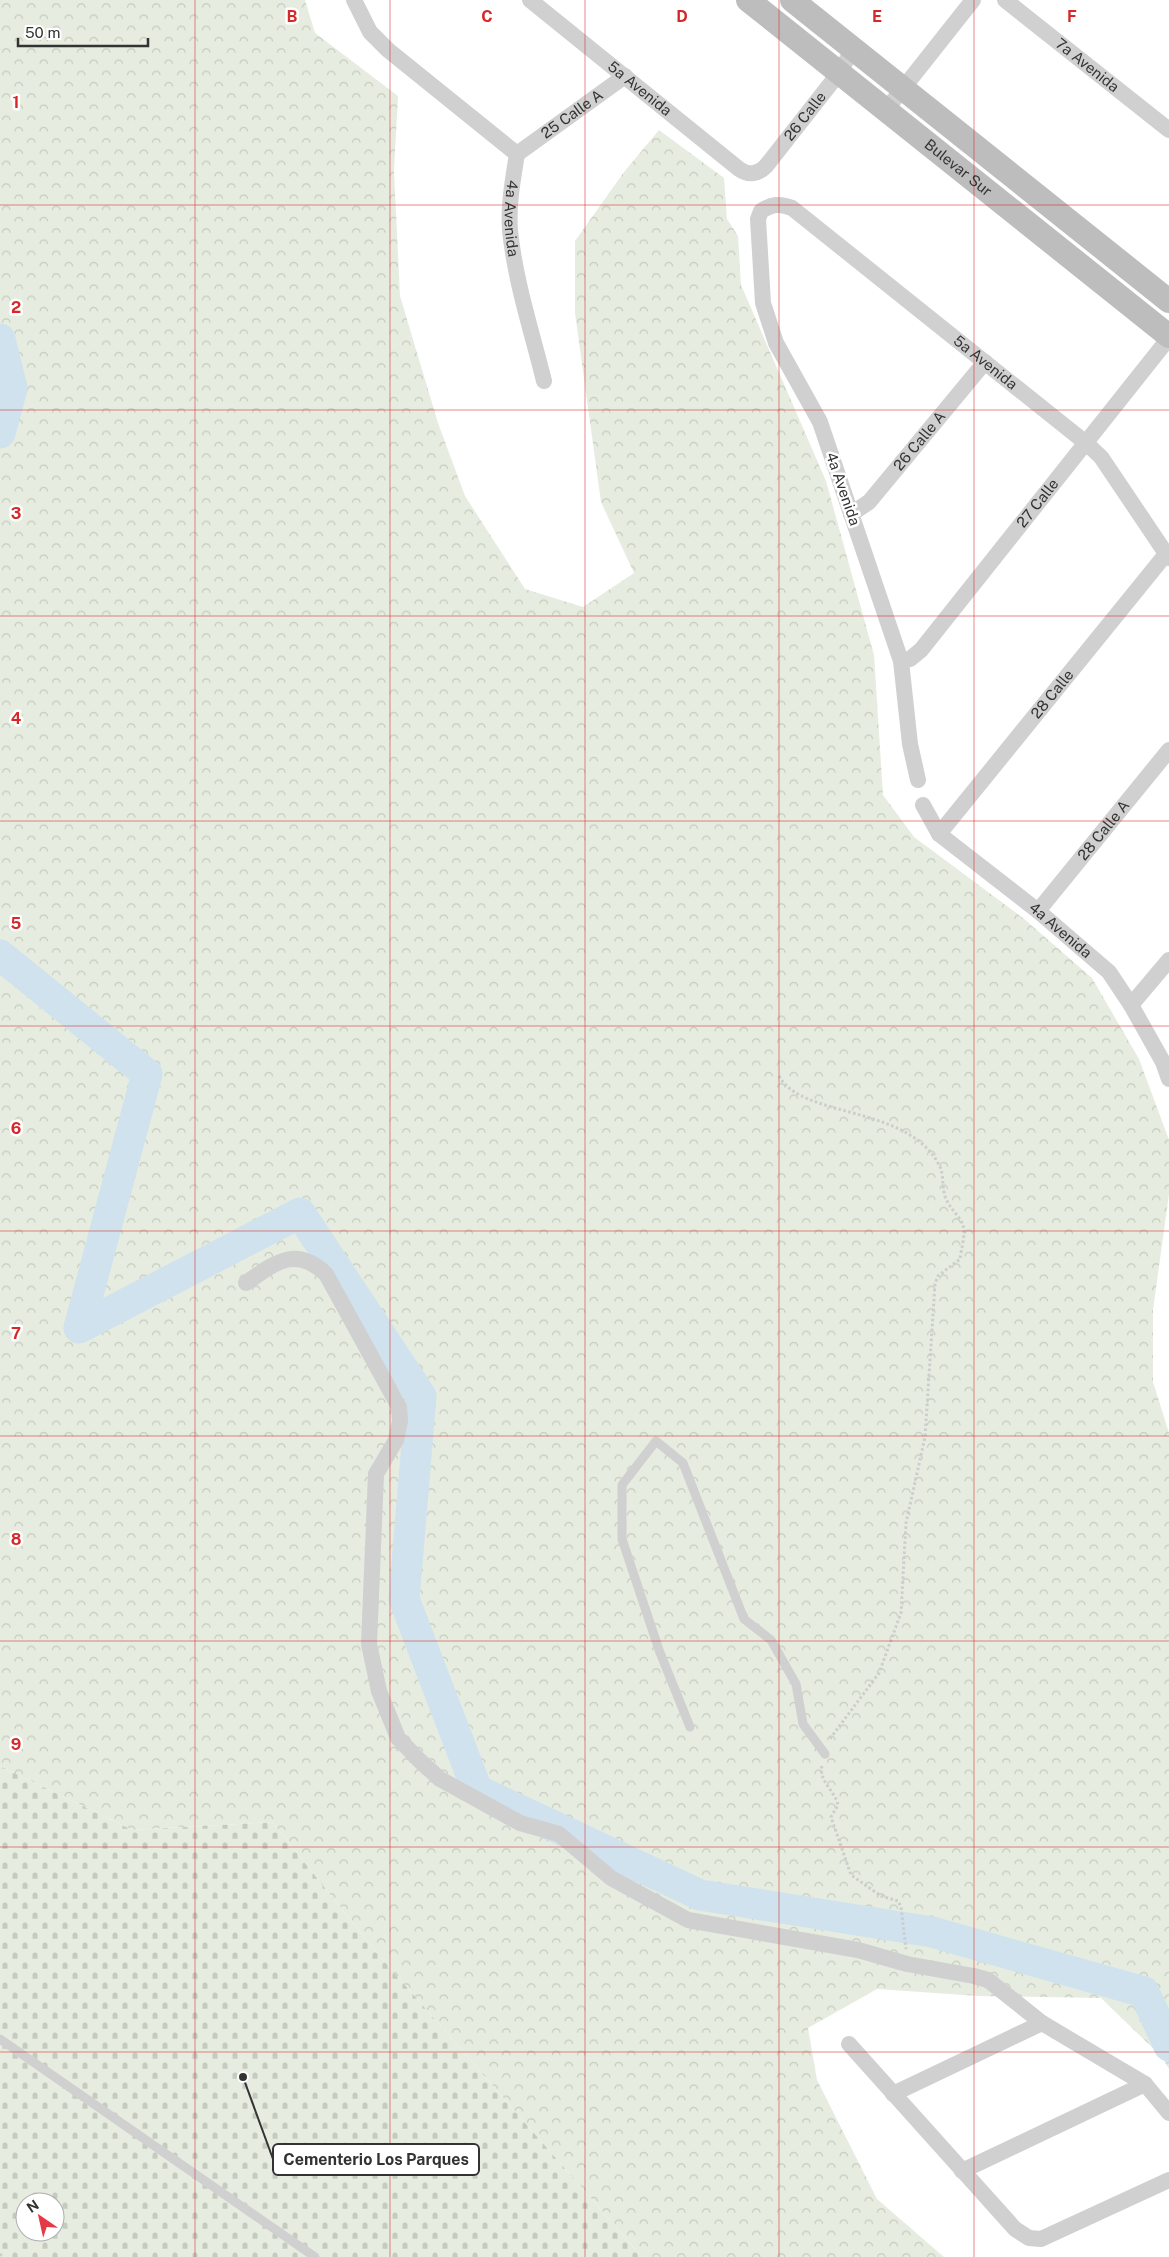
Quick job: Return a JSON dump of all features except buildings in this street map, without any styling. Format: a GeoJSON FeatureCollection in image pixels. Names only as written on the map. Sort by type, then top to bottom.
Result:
{"type":"FeatureCollection","features":[{"type":"Feature","properties":{"kind":"main road","name":"Bulevar Sur"},"geometry":{"type":"LineString","coordinates":[[748,0],[1169,337]]}},
{"type":"Feature","properties":{"kind":"main road","name":"Bulevar Sur"},"geometry":{"type":"LineString","coordinates":[[792,0],[904,87],[1169,301]]}},
{"type":"Feature","properties":{"kind":"street"},"geometry":{"type":"LineString","coordinates":[[354,0],[370,32],[388,50],[517,154]]}},
{"type":"Feature","properties":{"kind":"street","name":"5a Avenida"},"geometry":{"type":"LineString","coordinates":[[530,0],[739,169],[751,174]]}},
{"type":"Feature","properties":{"kind":"street"},"geometry":{"type":"LineString","coordinates":[[886,110],[973,0]]}},
{"type":"Feature","properties":{"kind":"street","name":"7a Avenida"},"geometry":{"type":"LineString","coordinates":[[1005,0],[1169,130]]}},
{"type":"Feature","properties":{"kind":"street","name":"26 Calle"},"geometry":{"type":"LineString","coordinates":[[751,174],[762,170],[766,166],[839,73],[853,49]]}},
{"type":"Feature","properties":{"kind":"street","name":"25 Calle A"},"geometry":{"type":"LineString","coordinates":[[517,154],[625,76]]}},
{"type":"Feature","properties":{"kind":"street","name":"4a Avenida"},"geometry":{"type":"LineString","coordinates":[[517,154],[510,197],[510,229],[514,256],[544,381]]}},
{"type":"Feature","properties":{"kind":"street","name":"5a Avenida"},"geometry":{"type":"LineString","coordinates":[[767,207],[780,204],[792,208],[1086,443],[1101,457],[1168,556]]}},
{"type":"Feature","properties":{"kind":"street","name":"4a Avenida"},"geometry":{"type":"LineString","coordinates":[[767,207],[761,211],[758,219],[763,304],[776,343],[820,422],[901,661],[910,744],[918,780]]}},
{"type":"Feature","properties":{"kind":"street","name":"27 Calle"},"geometry":{"type":"LineString","coordinates":[[901,661],[910,659],[921,650],[1169,337]]}},
{"type":"Feature","properties":{"kind":"street","name":"26 Calle A"},"geometry":{"type":"LineString","coordinates":[[851,514],[869,502],[985,362]]}},
{"type":"Feature","properties":{"kind":"street","name":"28 Calle"},"geometry":{"type":"LineString","coordinates":[[939,834],[1168,556]]}},
{"type":"Feature","properties":{"kind":"street","name":"28 Calle A"},"geometry":{"type":"LineString","coordinates":[[1038,911],[1169,750]]}},
{"type":"Feature","properties":{"kind":"street","name":"4a Avenida"},"geometry":{"type":"LineString","coordinates":[[924,804],[939,834],[1038,911],[1109,972],[1166,1062],[1169,1079]]}},
{"type":"Feature","properties":{"kind":"street"},"geometry":{"type":"LineString","coordinates":[[1131,1005],[1169,960]]}},
{"type":"Feature","properties":{"kind":"street"},"geometry":{"type":"LineString","coordinates":[[246,1283],[276,1262],[296,1259],[314,1263],[326,1274],[399,1407],[400,1421],[396,1440],[376,1474],[369,1644],[379,1691],[398,1738],[419,1760],[440,1778],[520,1823],[559,1834],[611,1878],[688,1920],[858,1950],[907,1964],[988,1980],[1042,2023],[1145,2084],[1169,2113]]}},
{"type":"Feature","properties":{"kind":"street"},"geometry":{"type":"LineString","coordinates":[[893,2094],[1042,2023]]}},
{"type":"Feature","properties":{"kind":"street"},"geometry":{"type":"LineString","coordinates":[[849,2044],[1015,2229],[1029,2238],[1041,2239],[1169,2180]]}},
{"type":"Feature","properties":{"kind":"street"},"geometry":{"type":"LineString","coordinates":[[962,2171],[1145,2084]]}},
{"type":"Feature","properties":{"kind":"lane"},"geometry":{"type":"LineString","coordinates":[[690,1727],[659,1650],[622,1539],[622,1485],[656,1441],[683,1463],[744,1619],[771,1640],[796,1684],[804,1724],[825,1754]]}},
{"type":"Feature","properties":{"kind":"lane"},"geometry":{"type":"LineString","coordinates":[[0,2039],[315,2257]]}},
{"type":"Feature","properties":{"kind":"path"},"geometry":{"type":"LineString","coordinates":[[779,1076],[782,1082],[799,1095],[896,1127],[913,1136],[938,1162],[944,1176],[945,1196],[963,1226],[960,1259],[938,1276],[935,1284],[925,1437],[906,1524],[901,1613],[879,1673],[829,1740],[821,1771],[822,1778],[836,1797],[838,1805],[831,1818],[851,1876],[881,1896],[898,1901],[901,1907],[907,1958]]}},
{"type":"Feature","properties":{"kind":"path"},"geometry":{"type":"LineString","coordinates":[[0,2254],[3,2257]]}},
{"type":"Feature","properties":{"kind":"green space"},"geometry":{"type":"Polygon","coordinates":[[[0,0],[305,0],[315,33],[398,96],[394,171],[400,296],[438,423],[465,496],[525,589],[583,607],[634,573],[601,502],[575,313],[575,241],[624,172],[659,130],[724,178],[727,219],[738,236],[741,285],[826,481],[874,655],[883,795],[914,837],[1023,918],[1092,978],[1139,1059],[1169,1140],[1169,1194],[1153,1310],[1153,1382],[1169,1433],[1169,2069],[1161,2056],[1101,1998],[979,1996],[877,1989],[808,2028],[817,2080],[877,2199],[944,2257],[642,2257],[377,1953],[272,1822],[132,1830],[0,1766],[0,0]]]}},
{"type":"Feature","properties":{"kind":"green space"},"geometry":{"type":"Polygon","coordinates":[[[0,1766],[132,1830],[272,1822],[377,1953],[642,2257],[0,2257],[0,1766]]]}},
{"type":"Feature","properties":{"kind":"waterway"},"geometry":{"type":"LineString","coordinates":[[0,339],[12,388],[0,433]]}},
{"type":"Feature","properties":{"kind":"waterway"},"geometry":{"type":"LineString","coordinates":[[0,955],[147,1074],[79,1328],[300,1213],[421,1396],[404,1599],[477,1790],[700,1895],[932,1932],[1144,1992],[1169,2046]]}},
{"type":"Feature","properties":{"kind":"place","name":"Cementerio Los Parques"},"geometry":{"type":"Point","coordinates":[243,2077]}}]}
